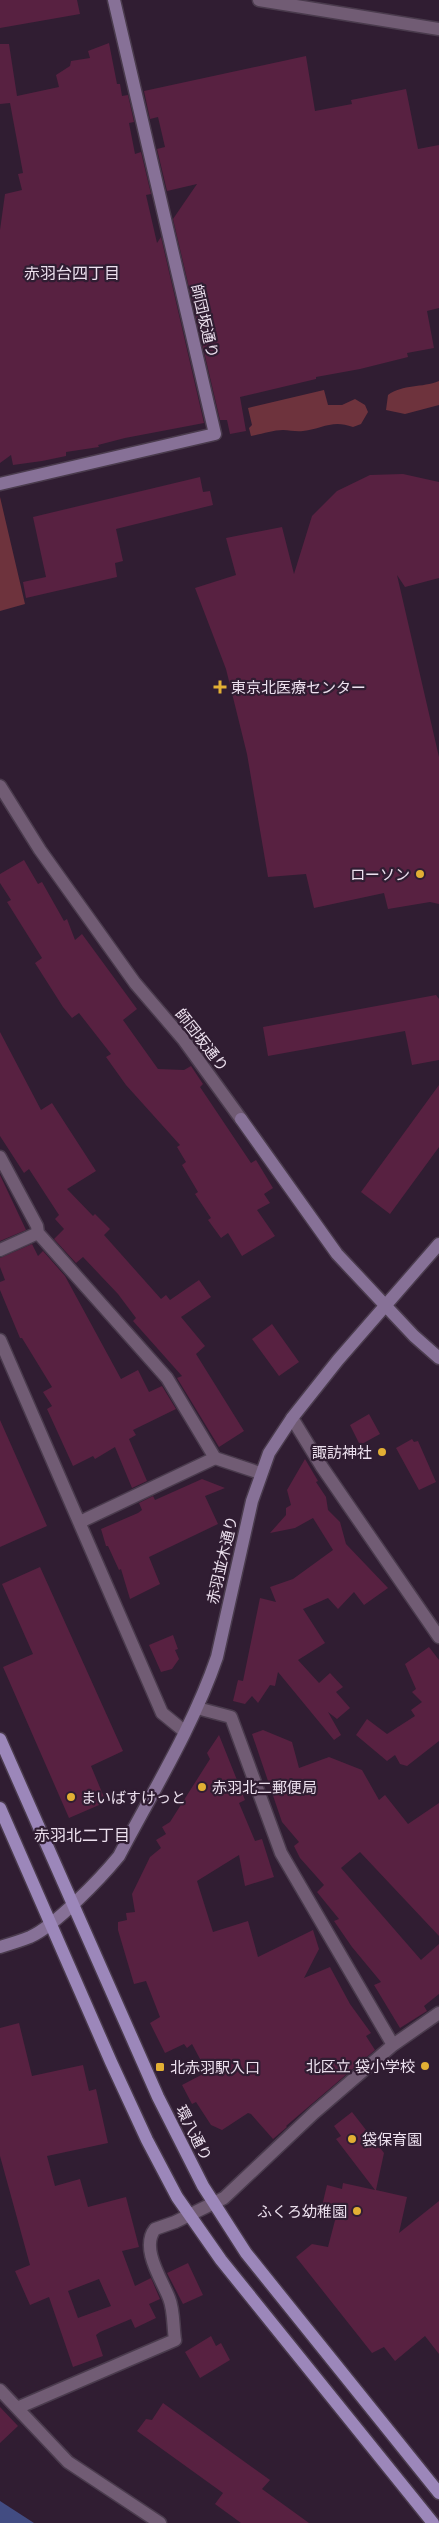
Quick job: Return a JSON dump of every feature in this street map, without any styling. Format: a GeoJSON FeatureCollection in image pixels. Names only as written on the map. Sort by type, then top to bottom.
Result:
{"type":"FeatureCollection","features":[{"type":"Feature","properties":{"kind":"main road","name":"環八通り"},"geometry":{"type":"LineString","coordinates":[[0,1739],[71,1904],[177,2138],[214,2204],[246,2253],[439,2494]]}},
{"type":"Feature","properties":{"kind":"main road"},"geometry":{"type":"LineString","coordinates":[[0,1808],[147,2140],[189,2215],[221,2260],[433,2523]]}},
{"type":"Feature","properties":{"kind":"street","name":"師団坂通り"},"geometry":{"type":"LineString","coordinates":[[0,484],[215,434],[114,0]]}},
{"type":"Feature","properties":{"kind":"street"},"geometry":{"type":"LineString","coordinates":[[259,0],[439,30]]}},
{"type":"Feature","properties":{"kind":"street","name":"師団坂通り"},"geometry":{"type":"LineString","coordinates":[[0,786],[40,850],[138,987],[183,1039],[337,1254],[439,1358]]}},
{"type":"Feature","properties":{"kind":"street"},"geometry":{"type":"LineString","coordinates":[[0,1157],[37,1226],[38,1234],[167,1378],[192,1423],[215,1458],[260,1473]]}},
{"type":"Feature","properties":{"kind":"street"},"geometry":{"type":"LineString","coordinates":[[0,1250],[38,1234]]}},
{"type":"Feature","properties":{"kind":"street","name":"赤羽並木通り"},"geometry":{"type":"LineString","coordinates":[[0,1947],[30,1937],[50,1924],[107,1871],[119,1856],[197,1708],[217,1657],[260,1473],[269,1453],[292,1418],[338,1360],[439,1244]]}},
{"type":"Feature","properties":{"kind":"street"},"geometry":{"type":"LineString","coordinates":[[0,1340],[162,1713],[184,1731]]}},
{"type":"Feature","properties":{"kind":"street"},"geometry":{"type":"LineString","coordinates":[[292,1418],[327,1474],[439,1637]]}},
{"type":"Feature","properties":{"kind":"street"},"geometry":{"type":"LineString","coordinates":[[80,1522],[215,1458]]}},
{"type":"Feature","properties":{"kind":"street"},"geometry":{"type":"LineString","coordinates":[[197,1708],[231,1717],[281,1853],[393,2045]]}},
{"type":"Feature","properties":{"kind":"street"},"geometry":{"type":"LineString","coordinates":[[17,2408],[175,2340],[169,2298],[155,2271],[151,2237],[155,2229],[214,2204],[228,2194],[314,2113],[393,2045],[439,2013]]}},
{"type":"Feature","properties":{"kind":"street"},"geometry":{"type":"LineString","coordinates":[[0,2390],[68,2462],[160,2523]]}},
{"type":"Feature","properties":{"kind":"shaded area"},"geometry":{"type":"Polygon","coordinates":[[[439,381],[439,405],[405,414],[386,410],[388,395],[400,389],[439,381]]]}},
{"type":"Feature","properties":{"kind":"shaded area"},"geometry":{"type":"Polygon","coordinates":[[[324,390],[328,405],[342,405],[355,399],[365,405],[368,412],[361,424],[353,427],[333,424],[310,430],[279,430],[251,436],[249,428],[252,425],[248,408],[324,390]]]}},
{"type":"Feature","properties":{"kind":"shaded area"},"geometry":{"type":"Polygon","coordinates":[[[0,497],[25,604],[0,611],[0,497]]]}},
{"type":"Feature","properties":{"kind":"water"},"geometry":{"type":"Polygon","coordinates":[[[0,2501],[34,2523],[0,2523],[0,2501]]]}},
{"type":"Feature","properties":{"kind":"building"},"geometry":{"type":"Polygon","coordinates":[[[0,0],[77,0],[80,14],[0,28],[0,0]]]}},
{"type":"Feature","properties":{"kind":"building"},"geometry":{"type":"Polygon","coordinates":[[[109,43],[117,84],[120,84],[122,96],[128,95],[134,122],[129,123],[135,154],[141,152],[151,194],[146,195],[157,243],[161,237],[204,423],[125,438],[98,445],[99,447],[66,452],[66,456],[42,461],[13,465],[11,455],[0,463],[0,230],[5,194],[22,190],[18,174],[23,173],[10,103],[0,104],[0,44],[9,44],[17,96],[59,87],[56,75],[70,66],[71,61],[90,58],[88,51],[109,43]]]}},
{"type":"Feature","properties":{"kind":"building"},"geometry":{"type":"Polygon","coordinates":[[[306,56],[315,111],[352,104],[351,100],[406,89],[418,149],[439,145],[439,308],[427,311],[434,348],[407,353],[408,357],[360,369],[316,377],[316,379],[240,397],[246,431],[230,434],[227,420],[220,420],[173,219],[197,184],[167,191],[157,149],[165,147],[158,117],[150,119],[144,91],[306,56]]]}},
{"type":"Feature","properties":{"kind":"building"},"geometry":{"type":"Polygon","coordinates":[[[403,474],[439,482],[439,578],[405,587],[397,575],[439,757],[439,904],[430,902],[388,909],[384,893],[314,908],[306,874],[268,877],[247,754],[226,669],[195,588],[236,575],[226,538],[282,527],[294,574],[312,516],[337,491],[370,475],[403,474]]]}},
{"type":"Feature","properties":{"kind":"building"},"geometry":{"type":"Polygon","coordinates":[[[200,477],[203,492],[210,491],[213,505],[116,529],[123,561],[115,563],[117,577],[26,598],[23,582],[46,577],[33,517],[200,477]]]}},
{"type":"Feature","properties":{"kind":"building"},"geometry":{"type":"Polygon","coordinates":[[[24,860],[38,884],[42,882],[64,921],[67,919],[75,940],[82,934],[137,1009],[123,1020],[158,1069],[184,1070],[191,1066],[203,1084],[200,1087],[251,1163],[256,1160],[273,1188],[264,1194],[270,1203],[257,1210],[275,1236],[242,1256],[228,1233],[221,1238],[208,1220],[211,1218],[195,1194],[198,1192],[182,1165],[186,1162],[177,1147],[180,1145],[126,1085],[106,1057],[111,1054],[79,1013],[72,1018],[63,1007],[35,963],[42,958],[7,902],[11,900],[0,883],[0,874],[24,860]]]}},
{"type":"Feature","properties":{"kind":"building"},"geometry":{"type":"Polygon","coordinates":[[[436,995],[439,999],[439,1060],[412,1065],[405,1031],[268,1056],[263,1027],[436,995]]]}},
{"type":"Feature","properties":{"kind":"building"},"geometry":{"type":"Polygon","coordinates":[[[0,1032],[41,1110],[52,1103],[96,1171],[67,1189],[93,1216],[95,1214],[110,1229],[104,1235],[161,1299],[166,1295],[170,1300],[199,1280],[211,1297],[181,1317],[205,1346],[196,1354],[244,1431],[219,1447],[177,1378],[182,1376],[133,1321],[136,1318],[118,1294],[83,1257],[76,1263],[54,1239],[64,1229],[55,1219],[59,1215],[29,1169],[24,1173],[0,1136],[0,1032]]]}},
{"type":"Feature","properties":{"kind":"building"},"geometry":{"type":"Polygon","coordinates":[[[439,1085],[439,1147],[390,1214],[361,1192],[439,1085]]]}},
{"type":"Feature","properties":{"kind":"building"},"geometry":{"type":"Polygon","coordinates":[[[0,1175],[26,1230],[0,1241],[0,1175]]]}},
{"type":"Feature","properties":{"kind":"building"},"geometry":{"type":"Polygon","coordinates":[[[32,1244],[38,1256],[43,1251],[65,1276],[121,1379],[138,1370],[149,1392],[162,1386],[176,1409],[133,1430],[136,1435],[129,1439],[147,1481],[132,1488],[115,1447],[95,1459],[93,1456],[73,1466],[47,1409],[52,1406],[43,1392],[52,1387],[22,1338],[20,1338],[0,1290],[0,1282],[5,1280],[0,1267],[0,1258],[32,1244]]]}},
{"type":"Feature","properties":{"kind":"building"},"geometry":{"type":"Polygon","coordinates":[[[272,1324],[299,1362],[279,1376],[252,1339],[272,1324]]]}},
{"type":"Feature","properties":{"kind":"building"},"geometry":{"type":"Polygon","coordinates":[[[369,1414],[380,1434],[360,1445],[350,1425],[369,1414]]]}},
{"type":"Feature","properties":{"kind":"building"},"geometry":{"type":"Polygon","coordinates":[[[0,1420],[47,1526],[0,1547],[0,1420]]]}},
{"type":"Feature","properties":{"kind":"building"},"geometry":{"type":"Polygon","coordinates":[[[412,1439],[414,1442],[418,1441],[436,1482],[419,1490],[396,1448],[412,1439]]]}},
{"type":"Feature","properties":{"kind":"building"},"geometry":{"type":"Polygon","coordinates":[[[305,1459],[326,1497],[328,1510],[340,1522],[346,1544],[388,1588],[364,1605],[354,1592],[338,1609],[328,1598],[303,1609],[325,1643],[298,1660],[319,1683],[330,1673],[343,1687],[336,1692],[350,1708],[337,1719],[328,1712],[341,1735],[334,1740],[278,1672],[275,1686],[270,1685],[258,1703],[252,1696],[245,1704],[233,1701],[238,1680],[243,1681],[260,1598],[276,1602],[270,1587],[293,1579],[333,1550],[313,1518],[295,1528],[270,1533],[286,1515],[286,1508],[291,1505],[287,1490],[305,1459]]]}},
{"type":"Feature","properties":{"kind":"building"},"geometry":{"type":"Polygon","coordinates":[[[202,1479],[225,1488],[205,1496],[218,1524],[149,1557],[160,1584],[130,1599],[121,1569],[119,1570],[108,1546],[106,1546],[101,1529],[138,1513],[142,1510],[139,1503],[153,1496],[155,1500],[202,1479]]]}},
{"type":"Feature","properties":{"kind":"building"},"geometry":{"type":"Polygon","coordinates":[[[40,1567],[123,1751],[91,1766],[106,1802],[69,1818],[3,1667],[33,1654],[2,1584],[40,1567]]]}},
{"type":"Feature","properties":{"kind":"building"},"geometry":{"type":"Polygon","coordinates":[[[173,1635],[178,1649],[175,1650],[179,1659],[172,1669],[161,1672],[149,1645],[173,1635]]]}},
{"type":"Feature","properties":{"kind":"building"},"geometry":{"type":"Polygon","coordinates":[[[429,1647],[439,1660],[439,1741],[407,1766],[400,1764],[395,1755],[387,1761],[356,1735],[367,1719],[387,1734],[415,1716],[411,1710],[422,1702],[412,1692],[416,1689],[405,1664],[429,1647]]]}},
{"type":"Feature","properties":{"kind":"building"},"geometry":{"type":"Polygon","coordinates":[[[263,1730],[292,1742],[299,1768],[329,1757],[362,1770],[379,1800],[385,1795],[408,1824],[439,1803],[439,1936],[360,1852],[341,1868],[421,1960],[439,1944],[439,1994],[424,2006],[427,2011],[400,2028],[374,1985],[381,1982],[352,1947],[334,1921],[339,1919],[317,1892],[324,1885],[300,1858],[294,1846],[299,1842],[282,1822],[252,1734],[263,1730]]]}},
{"type":"Feature","properties":{"kind":"building"},"geometry":{"type":"Polygon","coordinates":[[[219,1735],[245,1800],[239,1803],[255,1841],[262,1839],[274,1877],[245,1886],[239,1855],[197,1881],[213,1932],[248,1921],[258,1957],[313,1930],[319,1949],[304,1978],[330,1967],[350,2004],[371,2033],[366,2036],[375,2050],[273,2139],[251,2114],[248,2113],[222,2130],[211,2125],[196,2102],[192,2104],[182,2085],[207,2072],[192,2044],[187,2048],[184,2044],[165,2053],[150,2023],[160,2017],[146,1981],[134,1984],[118,1930],[118,1922],[127,1920],[126,1913],[135,1912],[132,1894],[150,1857],[161,1848],[156,1840],[166,1834],[162,1827],[170,1822],[210,1759],[207,1753],[219,1735]]]}},
{"type":"Feature","properties":{"kind":"building"},"geometry":{"type":"Polygon","coordinates":[[[19,2023],[32,2076],[83,2065],[89,2091],[96,2089],[108,2143],[47,2156],[55,2186],[80,2179],[88,2207],[126,2197],[139,2247],[122,2251],[135,2286],[151,2278],[160,2299],[149,2304],[156,2318],[135,2328],[131,2319],[100,2332],[96,2335],[103,2356],[73,2367],[49,2297],[30,2305],[15,2271],[30,2265],[0,2156],[0,2028],[19,2023]],[[99,2279],[68,2291],[78,2318],[111,2306],[99,2279]]]}},
{"type":"Feature","properties":{"kind":"building"},"geometry":{"type":"Polygon","coordinates":[[[352,2112],[384,2153],[376,2190],[407,2197],[399,2233],[439,2201],[439,2354],[425,2336],[395,2361],[384,2347],[372,2353],[296,2257],[312,2244],[328,2247],[338,2209],[322,2206],[327,2185],[342,2189],[343,2183],[375,2190],[336,2139],[341,2136],[334,2126],[352,2112]]]}},
{"type":"Feature","properties":{"kind":"building"},"geometry":{"type":"Polygon","coordinates":[[[188,2263],[203,2295],[183,2304],[167,2273],[188,2263]]]}},
{"type":"Feature","properties":{"kind":"building"},"geometry":{"type":"Polygon","coordinates":[[[211,2336],[216,2346],[221,2343],[230,2360],[200,2378],[185,2352],[211,2336]]]}},
{"type":"Feature","properties":{"kind":"building"},"geometry":{"type":"Polygon","coordinates":[[[163,2403],[270,2480],[262,2489],[309,2523],[241,2523],[215,2504],[223,2493],[137,2431],[146,2419],[152,2420],[163,2403]]]}},
{"type":"Feature","properties":{"kind":"building"},"geometry":{"type":"Polygon","coordinates":[[[0,2407],[18,2426],[0,2443],[0,2407]]]}},
{"type":"Feature","properties":{"kind":"place","name":"東京北医療センター"},"geometry":{"type":"Point","coordinates":[220,687]}},
{"type":"Feature","properties":{"kind":"place","name":"ローソン"},"geometry":{"type":"Point","coordinates":[420,874]}},
{"type":"Feature","properties":{"kind":"place","name":"諏訪神社"},"geometry":{"type":"Point","coordinates":[382,1452]}},
{"type":"Feature","properties":{"kind":"place","name":"赤羽北二郵便局"},"geometry":{"type":"Point","coordinates":[202,1787]}},
{"type":"Feature","properties":{"kind":"place","name":"まいばすけっと"},"geometry":{"type":"Point","coordinates":[71,1797]}},
{"type":"Feature","properties":{"kind":"place","name":"北区立 袋小学校"},"geometry":{"type":"Point","coordinates":[425,2066]}},
{"type":"Feature","properties":{"kind":"place","name":"北赤羽駅入口"},"geometry":{"type":"Point","coordinates":[160,2067]}},
{"type":"Feature","properties":{"kind":"place","name":"袋保育園"},"geometry":{"type":"Point","coordinates":[352,2139]}},
{"type":"Feature","properties":{"kind":"place","name":"ふくろ幼稚園"},"geometry":{"type":"Point","coordinates":[357,2211]}},
{"type":"Feature","properties":{"kind":"district","name":"赤羽台四丁目"},"geometry":{"type":"Point","coordinates":[72,273]}},
{"type":"Feature","properties":{"kind":"district","name":"赤羽北二丁目"},"geometry":{"type":"Point","coordinates":[82,1835]}}]}
